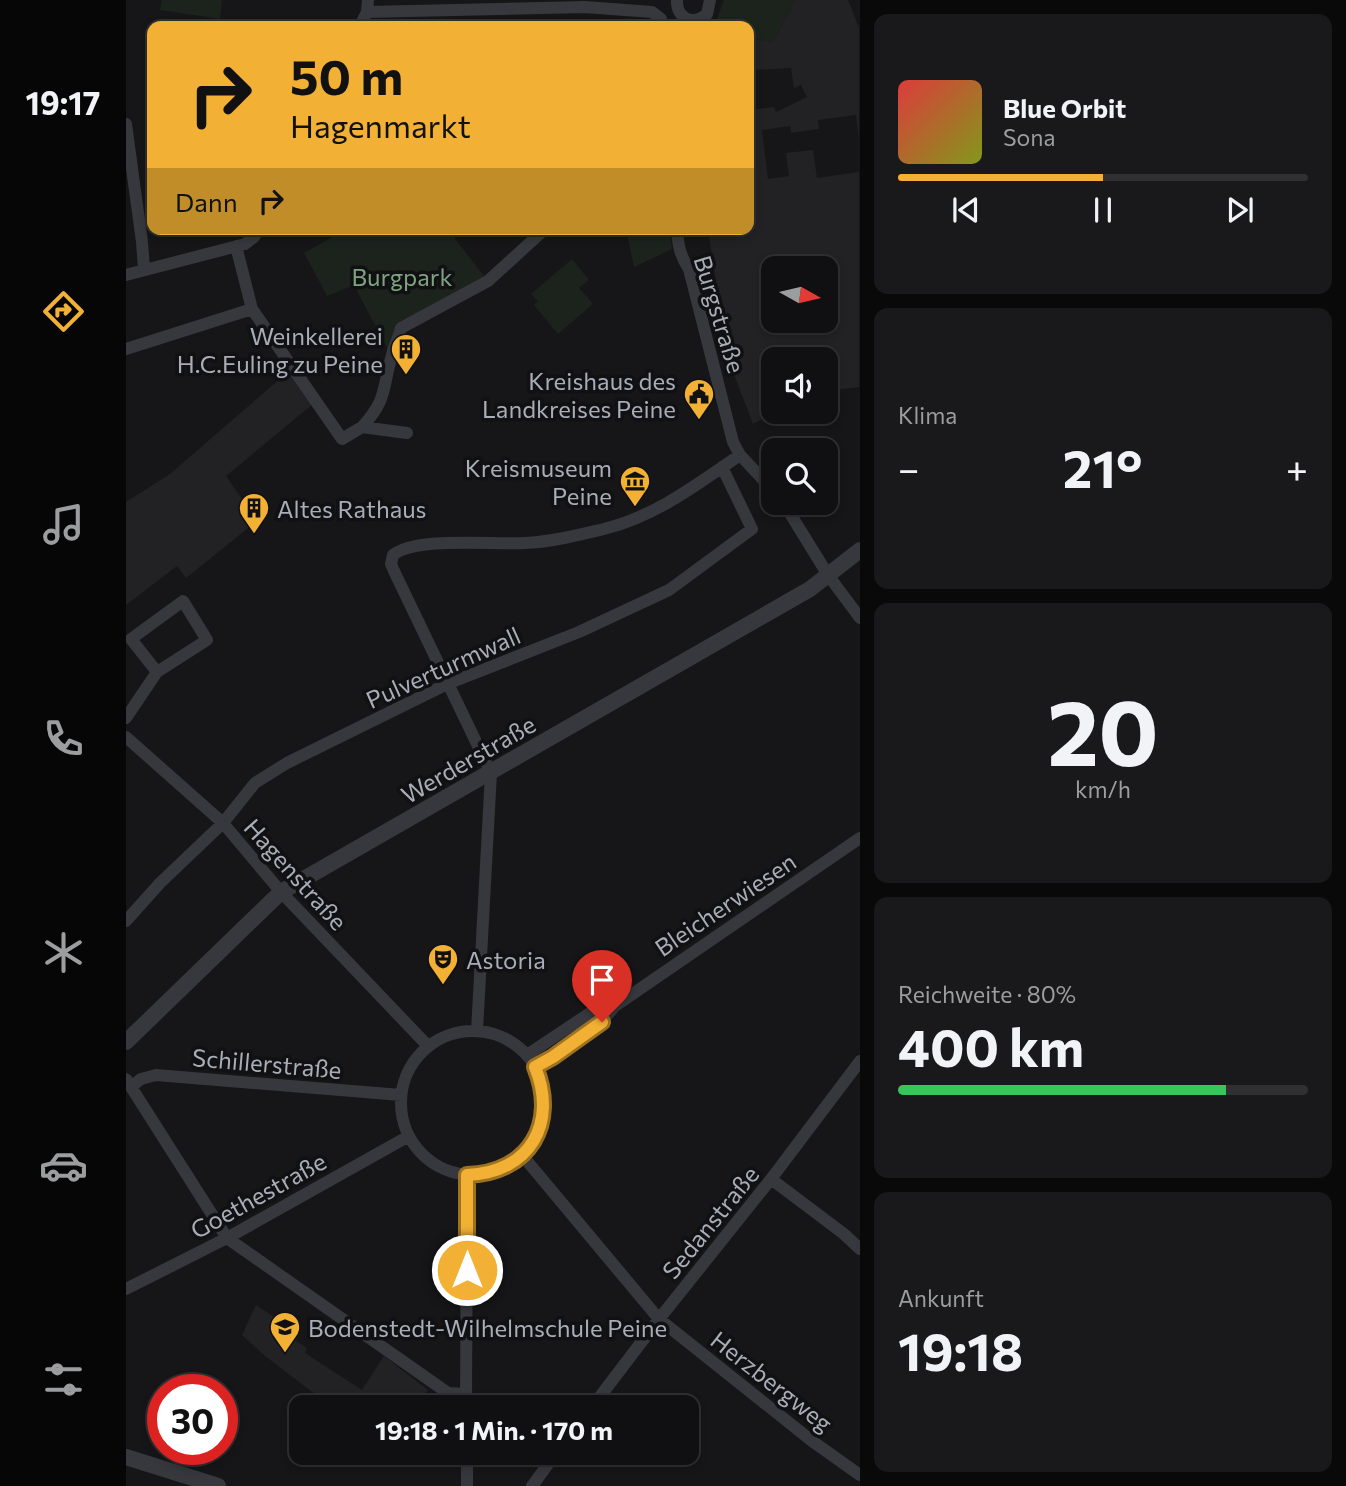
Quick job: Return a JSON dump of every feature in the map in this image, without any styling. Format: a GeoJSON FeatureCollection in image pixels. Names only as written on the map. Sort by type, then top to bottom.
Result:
{"type":"FeatureCollection","features":[{"type":"Feature","properties":{"kind":"street"},"geometry":{"type":"LineString","coordinates":[[367,6],[585,7],[658,19],[678,6],[687,19],[698,20],[707,13],[710,0]]}},
{"type":"Feature","properties":{"kind":"street"},"geometry":{"type":"LineString","coordinates":[[126,124],[127,153],[144,269]]}},
{"type":"Feature","properties":{"kind":"street"},"geometry":{"type":"LineString","coordinates":[[126,275],[245,244],[255,235]]}},
{"type":"Feature","properties":{"kind":"street"},"geometry":{"type":"LineString","coordinates":[[236,246],[252,309],[342,439],[362,427],[376,411],[387,385],[391,356],[401,328],[488,281],[538,235]]}},
{"type":"Feature","properties":{"kind":"street","name":"Burgstraße"},"geometry":{"type":"LineString","coordinates":[[677,235],[681,257],[689,269],[724,411],[733,442],[740,455]]}},
{"type":"Feature","properties":{"kind":"street"},"geometry":{"type":"LineString","coordinates":[[126,349],[252,309]]}},
{"type":"Feature","properties":{"kind":"street"},"geometry":{"type":"LineString","coordinates":[[362,427],[407,433]]}},
{"type":"Feature","properties":{"kind":"street"},"geometry":{"type":"LineString","coordinates":[[477,1031],[491,773],[394,571],[391,564],[393,555],[405,548],[458,542],[525,543],[607,528],[653,512],[740,455],[761,477]]}},
{"type":"Feature","properties":{"kind":"street","name":"Pulverturmwall"},"geometry":{"type":"LineString","coordinates":[[126,921],[160,883],[223,823],[255,783],[447,684],[579,632],[670,590],[751,529],[722,467]]}},
{"type":"Feature","properties":{"kind":"street"},"geometry":{"type":"LineString","coordinates":[[791,515],[828,575],[859,618]]}},
{"type":"Feature","properties":{"kind":"street","name":"Werderstraße"},"geometry":{"type":"LineString","coordinates":[[126,1042],[281,892],[810,589],[859,550]]}},
{"type":"Feature","properties":{"kind":"street"},"geometry":{"type":"LineString","coordinates":[[126,718],[158,672],[207,639],[183,601],[131,639],[158,672]]}},
{"type":"Feature","properties":{"kind":"street","name":"Hagenstraße"},"geometry":{"type":"LineString","coordinates":[[126,737],[223,823],[281,892],[428,1046]]}},
{"type":"Feature","properties":{"kind":"street","name":"Bleicherwiesen"},"geometry":{"type":"LineString","coordinates":[[535,1067],[602,1022],[615,1006],[859,838]]}},
{"type":"Feature","properties":{"kind":"street","name":"Bleicherwiesen"},"geometry":{"type":"LineString","coordinates":[[527,1055],[596,1009],[615,1006]]}},
{"type":"Feature","properties":{"kind":"street"},"geometry":{"type":"LineString","coordinates":[[477,1031],[504,1038],[527,1055],[542,1084],[545,1102],[538,1133],[522,1155],[497,1171],[467,1175],[443,1168],[422,1154],[409,1136],[401,1109],[401,1095],[410,1068],[428,1046],[452,1034],[477,1031]]}},
{"type":"Feature","properties":{"kind":"street","name":"Sedanstraße"},"geometry":{"type":"LineString","coordinates":[[601,1395],[771,1179],[859,1061]]}},
{"type":"Feature","properties":{"kind":"street","name":"Schillerstraße"},"geometry":{"type":"LineString","coordinates":[[129,1083],[156,1075],[401,1095]]}},
{"type":"Feature","properties":{"kind":"street"},"geometry":{"type":"LineString","coordinates":[[129,1083],[227,1238],[451,1395]]}},
{"type":"Feature","properties":{"kind":"street","name":"Goethestraße"},"geometry":{"type":"LineString","coordinates":[[126,1289],[227,1238],[409,1136]]}},
{"type":"Feature","properties":{"kind":"street"},"geometry":{"type":"LineString","coordinates":[[522,1155],[659,1319]]}},
{"type":"Feature","properties":{"kind":"street"},"geometry":{"type":"LineString","coordinates":[[466,1395],[467,1175]]}},
{"type":"Feature","properties":{"kind":"street"},"geometry":{"type":"LineString","coordinates":[[771,1179],[844,1234],[859,1249]]}},
{"type":"Feature","properties":{"kind":"street","name":"Herzbergweg"},"geometry":{"type":"LineString","coordinates":[[659,1319],[859,1476]]}},
{"type":"Feature","properties":{"kind":"street"},"geometry":{"type":"LineString","coordinates":[[126,1457],[218,1486]]}},
{"type":"Feature","properties":{"kind":"street"},"geometry":{"type":"LineString","coordinates":[[467,1465],[467,1486]]}},
{"type":"Feature","properties":{"kind":"street"},"geometry":{"type":"LineString","coordinates":[[532,1486],[547,1465]]}},
{"type":"Feature","properties":{"kind":"street"},"geometry":{"type":"LineString","coordinates":[[854,1486],[859,1476]]}},
{"type":"Feature","properties":{"kind":"shaded area"},"geometry":{"type":"Polygon","coordinates":[[[795,0],[848,0],[859,28],[859,141],[856,115],[818,120],[819,129],[791,133],[790,126],[762,130],[768,179],[789,176],[786,153],[813,150],[817,178],[859,172],[859,387],[838,390],[838,347],[761,347],[761,420],[753,424],[730,364],[709,235],[754,235],[754,109],[774,107],[776,112],[807,97],[801,85],[794,88],[791,68],[754,70],[754,39],[773,42],[795,0]]]}},
{"type":"Feature","properties":{"kind":"shaded area"},"geometry":{"type":"Polygon","coordinates":[[[289,371],[313,404],[226,476],[257,521],[186,578],[177,566],[126,605],[126,502],[170,474],[289,371]]]}},
{"type":"Feature","properties":{"kind":"shaded area","name":"Bodenstedt-Wilhelmschule Peine"},"geometry":{"type":"Polygon","coordinates":[[[256,1305],[300,1334],[296,1341],[307,1348],[305,1353],[362,1390],[384,1356],[428,1390],[424,1395],[316,1395],[242,1335],[256,1305]]]}},
{"type":"Feature","properties":{"kind":"green space"},"geometry":{"type":"Polygon","coordinates":[[[162,0],[222,0],[220,19],[160,10],[162,0]]]}},
{"type":"Feature","properties":{"kind":"green space"},"geometry":{"type":"Polygon","coordinates":[[[724,0],[795,0],[773,42],[754,39],[754,21],[716,21],[724,0]]]}},
{"type":"Feature","properties":{"kind":"green space","name":"Burgpark"},"geometry":{"type":"Polygon","coordinates":[[[336,235],[457,235],[455,239],[488,281],[413,321],[391,356],[354,285],[327,296],[304,253],[336,235]]]}},
{"type":"Feature","properties":{"kind":"green space"},"geometry":{"type":"Polygon","coordinates":[[[627,235],[671,235],[672,249],[634,267],[627,235]]]}},
{"type":"Feature","properties":{"kind":"green space"},"geometry":{"type":"Polygon","coordinates":[[[572,259],[589,280],[579,288],[593,304],[558,334],[534,305],[538,301],[531,294],[572,259]]]}},
{"type":"Feature","properties":{"kind":"place","name":"Weinkellerei H.C.Euling zu Peine"},"geometry":{"type":"Point","coordinates":[406,376]}},
{"type":"Feature","properties":{"kind":"place","name":"Kreishaus des Landkreises Peine"},"geometry":{"type":"Point","coordinates":[699,421]}},
{"type":"Feature","properties":{"kind":"place","name":"Kreismuseum Peine"},"geometry":{"type":"Point","coordinates":[635,508]}},
{"type":"Feature","properties":{"kind":"place","name":"Altes Rathaus"},"geometry":{"type":"Point","coordinates":[254,535]}},
{"type":"Feature","properties":{"kind":"place","name":"Astoria"},"geometry":{"type":"Point","coordinates":[443,986]}},
{"type":"Feature","properties":{"kind":"place","name":"Bodenstedt-Wilhelmschule Peine"},"geometry":{"type":"Point","coordinates":[285,1354]}},
{"type":"Feature","properties":{"kind":"route"},"geometry":{"type":"LineString","coordinates":[[467,1270],[467,1175],[497,1171],[522,1155],[531,1145],[542,1121],[545,1102],[535,1067],[602,1022]]}}]}
